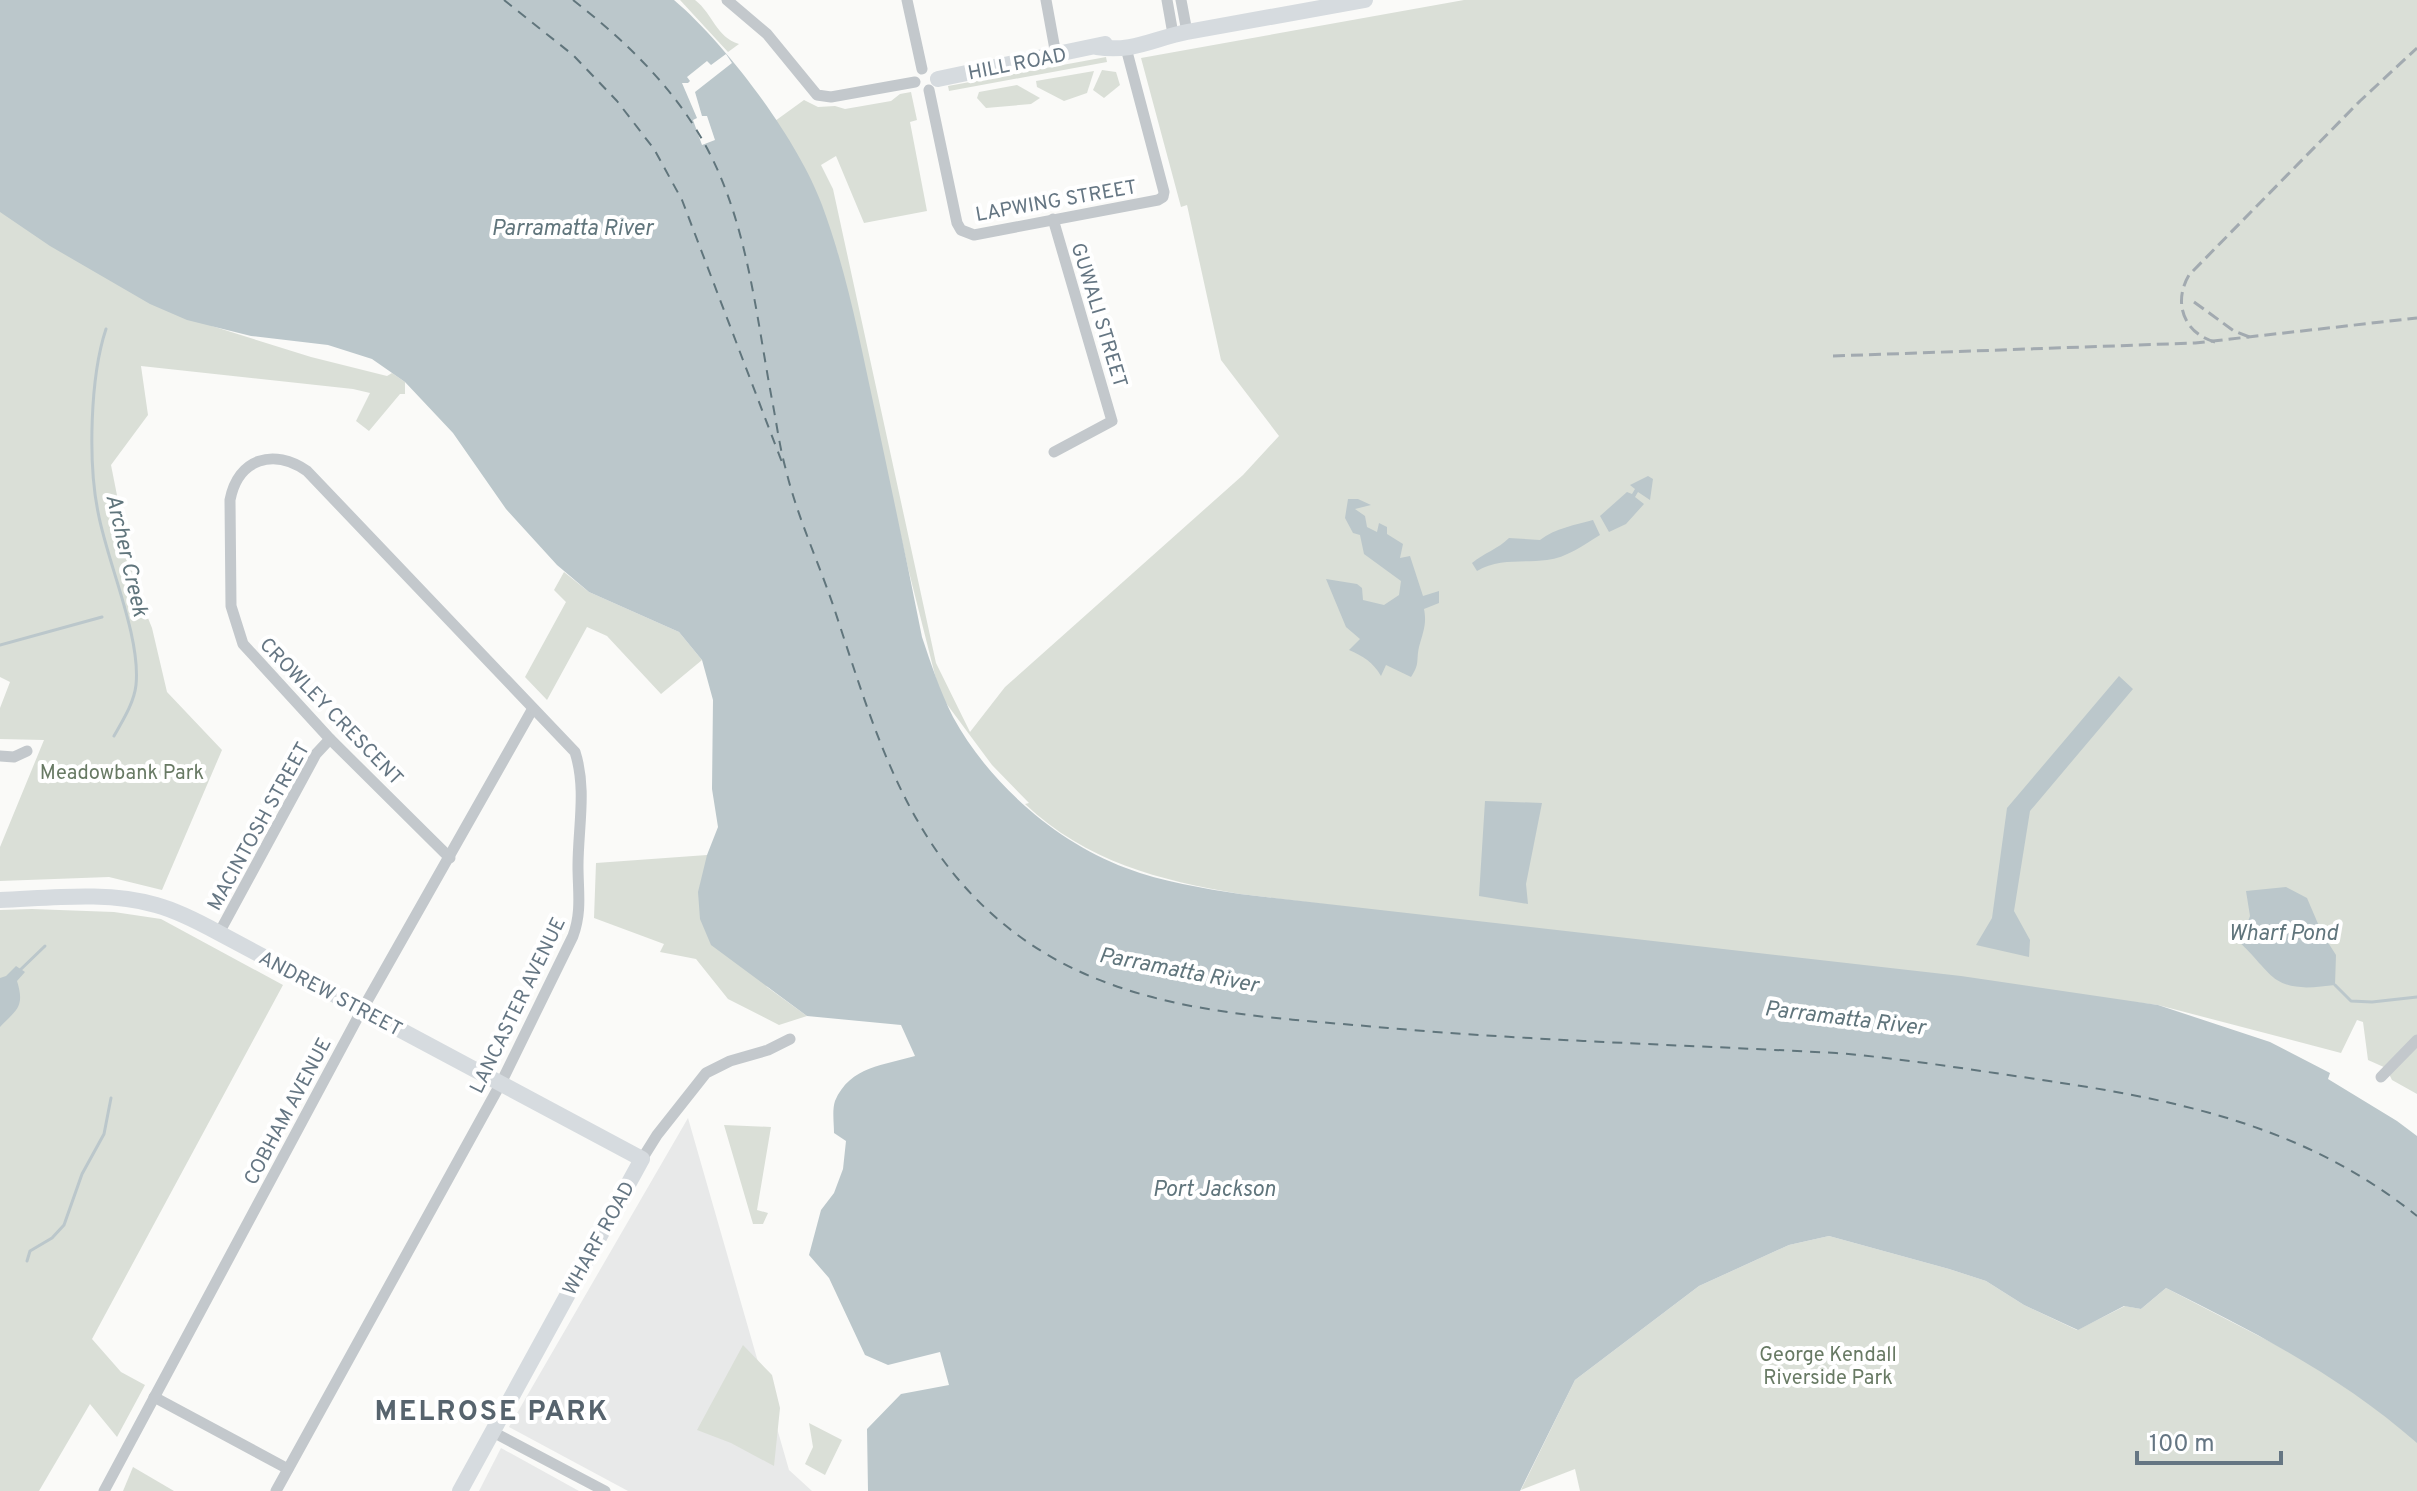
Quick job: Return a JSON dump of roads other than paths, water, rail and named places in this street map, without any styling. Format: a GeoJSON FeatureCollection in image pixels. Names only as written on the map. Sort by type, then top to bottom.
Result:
{"type":"FeatureCollection","features":[{"type":"Feature","properties":{"kind":"main road","name":"HILL ROAD"},"geometry":{"type":"LineString","coordinates":[[1097,47],[1113,50],[1126,48],[1159,42],[1180,33],[1316,4],[1365,0]]}},
{"type":"Feature","properties":{"kind":"main road","name":"HILL ROAD"},"geometry":{"type":"LineString","coordinates":[[934,84],[1112,41],[1157,33],[1180,33]]}},
{"type":"Feature","properties":{"kind":"main road","name":"ANDREW STREET"},"geometry":{"type":"LineString","coordinates":[[0,900],[112,898],[137,900],[168,908],[642,1159]]}},
{"type":"Feature","properties":{"kind":"main road","name":"WHARF ROAD"},"geometry":{"type":"LineString","coordinates":[[460,1491],[642,1159]]}},
{"type":"Feature","properties":{"kind":"street"},"geometry":{"type":"LineString","coordinates":[[727,0],[767,34],[817,95],[831,97],[915,82]]}},
{"type":"Feature","properties":{"kind":"street"},"geometry":{"type":"LineString","coordinates":[[907,0],[922,69]]}},
{"type":"Feature","properties":{"kind":"street"},"geometry":{"type":"LineString","coordinates":[[1046,0],[1056,55]]}},
{"type":"Feature","properties":{"kind":"street"},"geometry":{"type":"LineString","coordinates":[[1167,0],[1180,33]]}},
{"type":"Feature","properties":{"kind":"street"},"geometry":{"type":"LineString","coordinates":[[1180,33],[1181,0]]}},
{"type":"Feature","properties":{"kind":"street","name":"LAPWING STREET"},"geometry":{"type":"LineString","coordinates":[[934,84],[957,223],[961,230],[974,235],[1163,197],[1126,48]]}},
{"type":"Feature","properties":{"kind":"street"},"geometry":{"type":"LineString","coordinates":[[922,69],[931,69],[934,84],[922,90],[915,82],[916,74],[922,69]]}},
{"type":"Feature","properties":{"kind":"street","name":"GUWALI STREET"},"geometry":{"type":"LineString","coordinates":[[1053,219],[1112,421],[1054,452]]}},
{"type":"Feature","properties":{"kind":"street","name":"LANCASTER AVENUE"},"geometry":{"type":"LineString","coordinates":[[240,474],[250,465],[279,458],[294,462],[307,471],[575,752],[580,768],[580,917],[573,936],[501,1083],[276,1491]]}},
{"type":"Feature","properties":{"kind":"street","name":"CROWLEY CRESCENT"},"geometry":{"type":"LineString","coordinates":[[240,474],[230,500],[231,606],[243,644],[330,739],[450,858]]}},
{"type":"Feature","properties":{"kind":"street","name":"COBHAM AVENUE"},"geometry":{"type":"LineString","coordinates":[[104,1491],[363,1010],[532,710]]}},
{"type":"Feature","properties":{"kind":"street","name":"MACINTOSH STREET"},"geometry":{"type":"LineString","coordinates":[[219,933],[316,754],[330,739]]}},
{"type":"Feature","properties":{"kind":"street"},"geometry":{"type":"LineString","coordinates":[[0,756],[14,757],[27,751]]}},
{"type":"Feature","properties":{"kind":"street","name":"WHARF ROAD"},"geometry":{"type":"LineString","coordinates":[[642,1159],[706,1073],[790,1039]]}},
{"type":"Feature","properties":{"kind":"street"},"geometry":{"type":"LineString","coordinates":[[2381,1077],[2417,1040]]}},
{"type":"Feature","properties":{"kind":"street"},"geometry":{"type":"LineString","coordinates":[[154,1397],[288,1469]]}},
{"type":"Feature","properties":{"kind":"street"},"geometry":{"type":"LineString","coordinates":[[491,1431],[605,1491]]}},
{"type":"Feature","properties":{"kind":"water","name":"Port Jackson"},"geometry":{"type":"Polygon","coordinates":[[[0,0],[674,0],[716,42],[759,95],[811,179],[831,230],[852,307],[922,637],[953,717],[985,765],[1027,808],[1074,843],[1100,857],[1140,873],[1197,887],[1961,976],[2158,1005],[2270,1042],[2330,1073],[2328,1079],[2417,1136],[2417,1443],[2359,1397],[2297,1357],[2166,1288],[2141,1309],[2124,1306],[2078,1330],[2024,1305],[1986,1281],[1829,1236],[1789,1245],[1699,1286],[1575,1380],[1520,1491],[868,1491],[867,1429],[901,1394],[949,1385],[940,1352],[888,1365],[865,1355],[829,1278],[809,1255],[821,1210],[834,1193],[843,1169],[846,1141],[834,1133],[835,1101],[850,1080],[859,1074],[915,1056],[901,1025],[807,1016],[711,945],[700,919],[698,892],[718,827],[712,789],[713,700],[702,660],[679,632],[589,592],[557,565],[506,509],[453,433],[405,382],[372,359],[328,345],[251,336],[187,320],[150,304],[50,246],[0,212],[0,0]]]}},
{"type":"Feature","properties":{"kind":"water"},"geometry":{"type":"Polygon","coordinates":[[[1648,476],[1653,479],[1650,500],[1638,492],[1635,497],[1644,504],[1626,524],[1609,532],[1600,516],[1627,492],[1632,494],[1635,489],[1630,485],[1648,476]]]}},
{"type":"Feature","properties":{"kind":"water"},"geometry":{"type":"Polygon","coordinates":[[[1348,499],[1358,499],[1371,505],[1355,509],[1365,516],[1367,527],[1377,532],[1379,523],[1387,527],[1387,534],[1403,544],[1400,558],[1410,556],[1423,596],[1439,591],[1439,603],[1424,609],[1417,665],[1411,677],[1386,665],[1381,676],[1367,660],[1349,650],[1360,639],[1346,627],[1326,579],[1357,584],[1362,588],[1363,600],[1384,605],[1399,595],[1401,581],[1364,554],[1360,535],[1353,533],[1345,518],[1348,499]]]}},
{"type":"Feature","properties":{"kind":"water"},"geometry":{"type":"Polygon","coordinates":[[[1593,520],[1600,535],[1561,557],[1502,563],[1477,571],[1472,563],[1509,538],[1540,540],[1559,530],[1593,520]]]}},
{"type":"Feature","properties":{"kind":"water"},"geometry":{"type":"Polygon","coordinates":[[[2119,676],[2133,689],[2030,811],[2014,911],[2030,940],[2029,957],[1976,945],[1992,918],[2007,808],[2119,676]]]}},
{"type":"Feature","properties":{"kind":"water"},"geometry":{"type":"Polygon","coordinates":[[[1485,801],[1542,803],[1526,884],[1528,904],[1479,896],[1485,801]]]}},
{"type":"Feature","properties":{"kind":"water","name":"Wharf Pond"},"geometry":{"type":"Polygon","coordinates":[[[2286,887],[2307,898],[2322,933],[2336,955],[2335,985],[2291,986],[2277,980],[2240,943],[2250,916],[2246,891],[2286,887]]]}},
{"type":"Feature","properties":{"kind":"water"},"geometry":{"type":"Polygon","coordinates":[[[16,966],[25,972],[17,981],[20,1002],[0,1027],[0,978],[16,966]]]}},
{"type":"Feature","properties":{"kind":"waterway","name":"Archer Creek"},"geometry":{"type":"LineString","coordinates":[[106,329],[97,371],[92,420],[95,492],[102,532],[129,622],[136,666],[133,698],[114,736]]}},
{"type":"Feature","properties":{"kind":"waterway"},"geometry":{"type":"LineString","coordinates":[[0,645],[102,617]]}},
{"type":"Feature","properties":{"kind":"waterway","name":"Archer Creek"},"geometry":{"type":"LineString","coordinates":[[18,972],[45,946]]}},
{"type":"Feature","properties":{"kind":"waterway"},"geometry":{"type":"LineString","coordinates":[[2335,985],[2351,1001],[2417,997]]}},
{"type":"Feature","properties":{"kind":"waterway"},"geometry":{"type":"LineString","coordinates":[[27,1261],[30,1251],[52,1238],[64,1225],[82,1174],[104,1134],[111,1098]]}},
{"type":"Feature","properties":{"kind":"railway"},"geometry":{"type":"LineString","coordinates":[[2215,342],[2195,332],[2184,315],[2182,296],[2189,275],[2360,101],[2417,48]]}},
{"type":"Feature","properties":{"kind":"railway"},"geometry":{"type":"LineString","coordinates":[[2194,302],[2234,331],[2252,338]]}},
{"type":"Feature","properties":{"kind":"railway"},"geometry":{"type":"LineString","coordinates":[[1833,356],[2195,343],[2417,318]]}},
{"type":"Feature","properties":{"kind":"district","name":"MELROSE PARK"},"geometry":{"type":"Point","coordinates":[492,1410]}},
{"type":"Feature","properties":{"kind":"water label","name":"Parramatta River"},"geometry":{"type":"Point","coordinates":[572,227]}},
{"type":"Feature","properties":{"kind":"water label","name":"Parramatta River"},"geometry":{"type":"Point","coordinates":[1179,969]}},
{"type":"Feature","properties":{"kind":"water label","name":"Parramatta River"},"geometry":{"type":"Point","coordinates":[1845,1017]}},
{"type":"Feature","properties":{"kind":"park label","name":"Meadowbank Park"},"geometry":{"type":"Point","coordinates":[122,772]}},
{"type":"Feature","properties":{"kind":"park label","name":"George Kendall Riverside Park"},"geometry":{"type":"Point","coordinates":[1828,1366]}}]}
